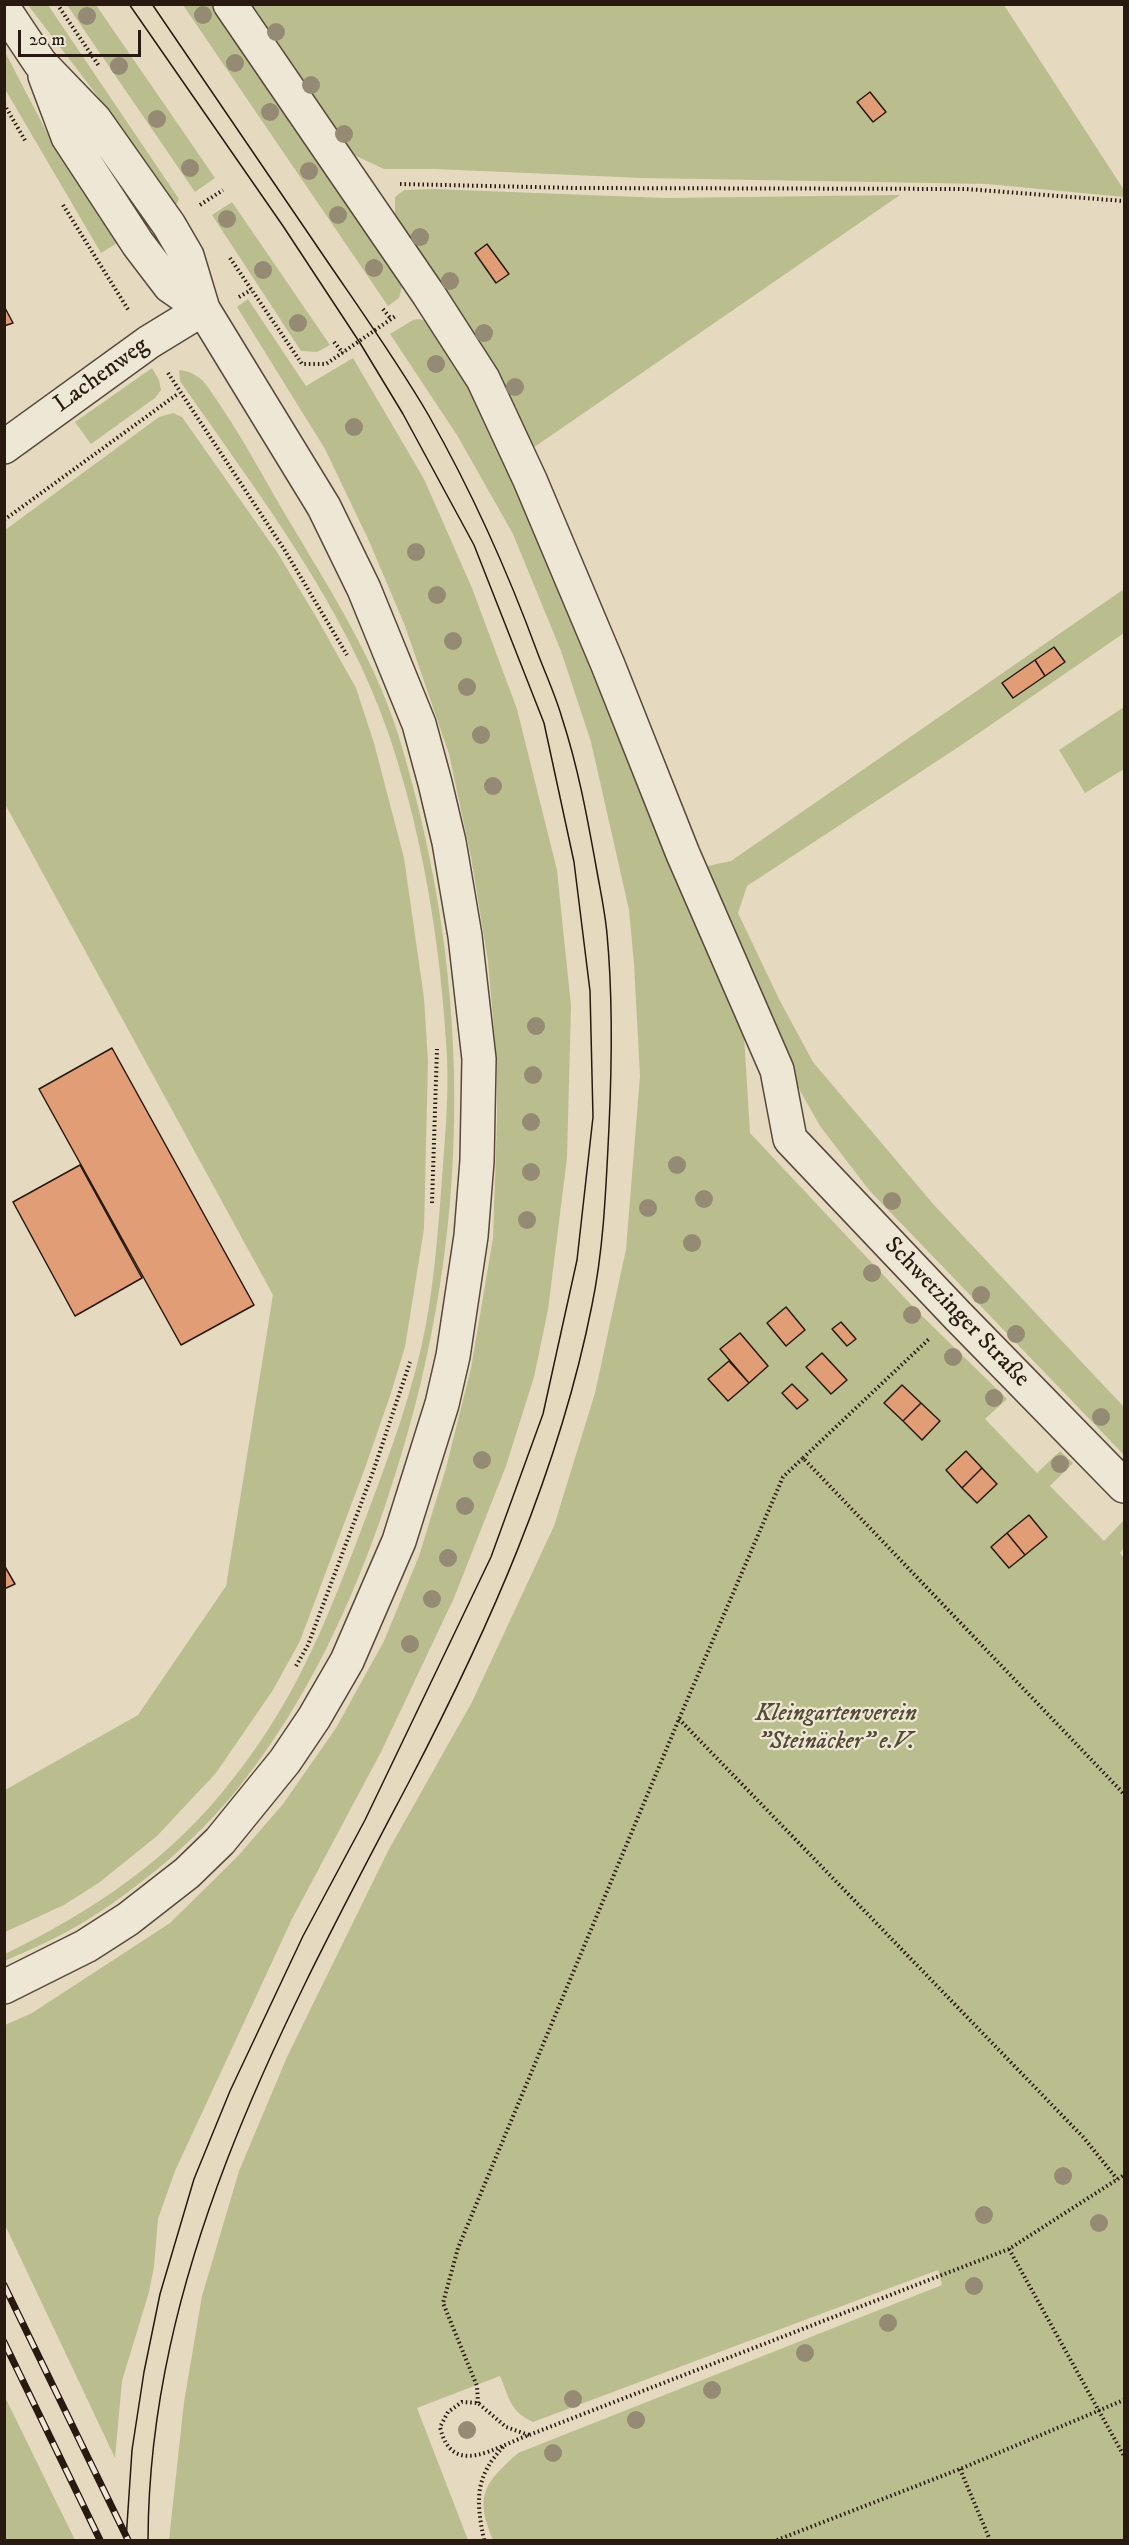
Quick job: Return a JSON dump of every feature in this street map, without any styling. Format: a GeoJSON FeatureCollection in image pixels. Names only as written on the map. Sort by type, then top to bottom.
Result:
{"type":"FeatureCollection","features":[{"type":"Feature","properties":{"kind":"street"},"geometry":{"type":"LineString","coordinates":[[230,4],[429,295]]}},
{"type":"Feature","properties":{"kind":"street"},"geometry":{"type":"LineString","coordinates":[[4,9],[40,63],[68,137],[132,235],[170,286],[203,309],[324,507],[364,589],[421,734],[448,842],[472,992],[479,1059],[477,1161],[471,1236],[453,1356],[421,1478],[399,1541],[352,1650],[314,1718],[253,1803],[220,1841],[187,1873],[128,1919],[86,1946],[4,1987]]}},
{"type":"Feature","properties":{"kind":"street","name":"Schwetzinger Straße"},"geometry":{"type":"LineString","coordinates":[[429,295],[483,379],[530,480],[608,665],[683,854],[777,1070],[790,1139],[957,1315],[1125,1486]]}},
{"type":"Feature","properties":{"kind":"street","name":"Lachenweg"},"geometry":{"type":"LineString","coordinates":[[4,447],[149,342],[203,309]]}},
{"type":"Feature","properties":{"kind":"path"},"geometry":{"type":"LineString","coordinates":[[4,104],[28,145]]}},
{"type":"Feature","properties":{"kind":"path"},"geometry":{"type":"LineString","coordinates":[[355,188],[409,183],[576,188],[966,189],[1125,201]]}},
{"type":"Feature","properties":{"kind":"path"},"geometry":{"type":"LineString","coordinates":[[196,207],[223,190]]}},
{"type":"Feature","properties":{"kind":"path"},"geometry":{"type":"LineString","coordinates":[[58,197],[179,393],[284,549],[347,656]]}},
{"type":"Feature","properties":{"kind":"path"},"geometry":{"type":"LineString","coordinates":[[251,290],[302,364],[326,364],[429,295]]}},
{"type":"Feature","properties":{"kind":"path"},"geometry":{"type":"LineString","coordinates":[[383,309],[391,320]]}},
{"type":"Feature","properties":{"kind":"path"},"geometry":{"type":"LineString","coordinates":[[334,342],[343,353]]}},
{"type":"Feature","properties":{"kind":"path"},"geometry":{"type":"LineString","coordinates":[[4,520],[179,393]]}},
{"type":"Feature","properties":{"kind":"path"},"geometry":{"type":"LineString","coordinates":[[432,1205],[436,1040]]}},
{"type":"Feature","properties":{"kind":"path"},"geometry":{"type":"LineString","coordinates":[[291,1677],[308,1645],[352,1530],[411,1357]]}},
{"type":"Feature","properties":{"kind":"path"},"geometry":{"type":"LineString","coordinates":[[478,2403],[477,2386],[443,2303],[458,2248],[679,1719],[783,1477],[899,1367]]}},
{"type":"Feature","properties":{"kind":"path"},"geometry":{"type":"LineString","coordinates":[[803,1458],[1125,1794]]}},
{"type":"Feature","properties":{"kind":"path"},"geometry":{"type":"LineString","coordinates":[[679,1719],[1084,2138],[1117,2179]]}},
{"type":"Feature","properties":{"kind":"path"},"geometry":{"type":"LineString","coordinates":[[529,2435],[506,2427],[478,2403],[462,2402],[448,2412],[440,2427],[444,2444],[457,2456],[469,2458],[529,2435],[1009,2248],[1125,2175]]}},
{"type":"Feature","properties":{"kind":"path"},"geometry":{"type":"LineString","coordinates":[[1009,2248],[1125,2456]]}},
{"type":"Feature","properties":{"kind":"path"},"geometry":{"type":"LineString","coordinates":[[777,2541],[960,2469],[1125,2400]]}},
{"type":"Feature","properties":{"kind":"path"},"geometry":{"type":"LineString","coordinates":[[484,2541],[477,2505],[480,2483],[491,2460],[507,2443]]}},
{"type":"Feature","properties":{"kind":"path"},"geometry":{"type":"LineString","coordinates":[[960,2469],[990,2541]]}},
{"type":"Feature","properties":{"kind":"green space"},"geometry":{"type":"Polygon","coordinates":[[[28,5],[48,5],[179,199],[175,207],[115,119],[28,5]]]}},
{"type":"Feature","properties":{"kind":"green space"},"geometry":{"type":"Polygon","coordinates":[[[67,5],[96,5],[215,178],[195,192],[67,5]]]}},
{"type":"Feature","properties":{"kind":"green space"},"geometry":{"type":"Polygon","coordinates":[[[183,5],[211,5],[403,283],[399,298],[388,306],[183,5]]]}},
{"type":"Feature","properties":{"kind":"green space"},"geometry":{"type":"Polygon","coordinates":[[[249,5],[1004,5],[1124,190],[1124,197],[987,184],[642,178],[384,169],[354,155],[249,5]]]}},
{"type":"Feature","properties":{"kind":"green space"},"geometry":{"type":"Polygon","coordinates":[[[4,50],[55,148],[117,243],[101,253],[5,89],[4,50]]]}},
{"type":"Feature","properties":{"kind":"green space"},"geometry":{"type":"Polygon","coordinates":[[[434,189],[665,198],[900,195],[533,448],[511,398],[395,215],[395,197],[404,190],[434,189]]]}},
{"type":"Feature","properties":{"kind":"green space"},"geometry":{"type":"Polygon","coordinates":[[[232,202],[330,345],[317,352],[301,351],[212,215],[232,202]]]}},
{"type":"Feature","properties":{"kind":"green space"},"geometry":{"type":"Polygon","coordinates":[[[248,299],[306,386],[353,358],[424,479],[472,588],[517,709],[557,870],[571,1006],[567,1158],[548,1310],[534,1377],[506,1466],[454,1598],[381,1752],[292,1919],[175,2171],[158,2219],[154,2267],[149,2292],[122,2381],[115,2458],[5,2225],[5,2025],[32,2013],[170,1923],[238,1856],[283,1804],[336,1728],[384,1641],[419,1556],[446,1468],[471,1368],[493,1238],[497,1065],[488,961],[471,857],[449,754],[405,626],[369,541],[325,449],[237,307],[248,299]]]}},
{"type":"Feature","properties":{"kind":"green space","name":"Kleingartenverein \"Steinäcker\" e.V."},"geometry":{"type":"Polygon","coordinates":[[[413,320],[429,322],[472,392],[508,463],[744,1035],[750,1133],[919,1313],[1007,1399],[985,1419],[1037,1473],[1060,1451],[1073,1463],[1050,1486],[1104,1541],[1124,1520],[1124,1548],[1120,1553],[1124,1558],[1124,2540],[493,2540],[484,2512],[486,2491],[497,2473],[518,2453],[942,2285],[938,2270],[533,2422],[515,2409],[500,2376],[417,2408],[468,2540],[169,2540],[184,2402],[202,2296],[239,2171],[287,2057],[388,1851],[472,1702],[554,1526],[595,1393],[626,1249],[640,1076],[629,910],[591,742],[561,651],[513,534],[457,435],[390,334],[413,320]]]}},
{"type":"Feature","properties":{"kind":"green space"},"geometry":{"type":"Polygon","coordinates":[[[152,368],[159,380],[161,390],[155,398],[91,444],[75,422],[152,368]]]}},
{"type":"Feature","properties":{"kind":"green space"},"geometry":{"type":"Polygon","coordinates":[[[179,370],[192,373],[203,381],[240,436],[348,621],[376,676],[398,734],[424,830],[442,927],[452,1023],[454,1120],[449,1216],[436,1312],[415,1408],[373,1541],[342,1615],[306,1687],[263,1755],[239,1787],[185,1845],[144,1880],[101,1911],[51,1940],[5,1961],[5,1954],[69,1920],[129,1880],[157,1858],[208,1808],[232,1780],[272,1724],[318,1636],[384,1468],[416,1369],[426,1325],[434,1268],[446,1124],[447,1057],[440,976],[429,895],[402,777],[372,689],[350,642],[298,552],[180,381],[179,370]]]}},
{"type":"Feature","properties":{"kind":"green space"},"geometry":{"type":"Polygon","coordinates":[[[173,413],[182,417],[277,552],[356,688],[374,743],[404,858],[424,998],[428,1061],[424,1229],[405,1347],[391,1393],[300,1641],[273,1690],[216,1773],[157,1836],[100,1882],[64,1905],[5,1932],[5,1790],[138,1715],[226,1586],[273,1295],[5,804],[5,530],[159,417],[173,413]]]}},
{"type":"Feature","properties":{"kind":"green space"},"geometry":{"type":"Polygon","coordinates":[[[1124,589],[1124,633],[963,744],[747,886],[738,913],[779,999],[813,1062],[934,1205],[1124,1407],[1124,1455],[869,1190],[820,1126],[798,1087],[721,920],[703,867],[731,861],[1124,589]]]}},
{"type":"Feature","properties":{"kind":"green space"},"geometry":{"type":"Polygon","coordinates":[[[1124,707],[1124,769],[1085,793],[1059,750],[1124,707]]]}},
{"type":"Feature","properties":{"kind":"green space"},"geometry":{"type":"Polygon","coordinates":[[[4,2395],[71,2532],[75,2540],[5,2540],[4,2395]]]}},
{"type":"Feature","properties":{"kind":"building"},"geometry":{"type":"Polygon","coordinates":[[[870,92],[886,112],[873,122],[857,102],[870,92]]]}},
{"type":"Feature","properties":{"kind":"building"},"geometry":{"type":"Polygon","coordinates":[[[487,244],[509,274],[496,283],[475,253],[487,244]]]}},
{"type":"Feature","properties":{"kind":"building"},"geometry":{"type":"Polygon","coordinates":[[[4,306],[13,323],[4,326],[4,306]]]}},
{"type":"Feature","properties":{"kind":"building"},"geometry":{"type":"Polygon","coordinates":[[[1054,647],[1065,662],[1045,676],[1035,660],[1054,647]]]}},
{"type":"Feature","properties":{"kind":"building"},"geometry":{"type":"Polygon","coordinates":[[[1035,660],[1045,676],[1013,698],[1002,683],[1035,660]]]}},
{"type":"Feature","properties":{"kind":"building"},"geometry":{"type":"Polygon","coordinates":[[[112,1048],[254,1305],[181,1345],[39,1089],[112,1048]]]}},
{"type":"Feature","properties":{"kind":"building"},"geometry":{"type":"Polygon","coordinates":[[[80,1165],[142,1278],[75,1316],[13,1202],[80,1165]]]}},
{"type":"Feature","properties":{"kind":"building"},"geometry":{"type":"Polygon","coordinates":[[[786,1307],[805,1330],[786,1346],[767,1323],[786,1307]]]}},
{"type":"Feature","properties":{"kind":"building"},"geometry":{"type":"Polygon","coordinates":[[[841,1322],[856,1339],[847,1346],[832,1329],[841,1322]]]}},
{"type":"Feature","properties":{"kind":"building"},"geometry":{"type":"Polygon","coordinates":[[[740,1333],[768,1366],[749,1383],[720,1349],[740,1333]]]}},
{"type":"Feature","properties":{"kind":"building"},"geometry":{"type":"Polygon","coordinates":[[[822,1353],[847,1380],[831,1394],[806,1367],[822,1353]]]}},
{"type":"Feature","properties":{"kind":"building"},"geometry":{"type":"Polygon","coordinates":[[[729,1361],[749,1383],[728,1401],[708,1379],[729,1361]]]}},
{"type":"Feature","properties":{"kind":"building"},"geometry":{"type":"Polygon","coordinates":[[[792,1384],[808,1400],[797,1409],[782,1393],[792,1384]]]}},
{"type":"Feature","properties":{"kind":"building"},"geometry":{"type":"Polygon","coordinates":[[[902,1385],[921,1403],[903,1421],[884,1403],[902,1385]]]}},
{"type":"Feature","properties":{"kind":"building"},"geometry":{"type":"Polygon","coordinates":[[[921,1403],[940,1421],[922,1440],[903,1421],[921,1403]]]}},
{"type":"Feature","properties":{"kind":"building"},"geometry":{"type":"Polygon","coordinates":[[[966,1451],[982,1468],[962,1488],[946,1470],[966,1451]]]}},
{"type":"Feature","properties":{"kind":"building"},"geometry":{"type":"Polygon","coordinates":[[[982,1468],[997,1484],[977,1503],[962,1488],[982,1468]]]}},
{"type":"Feature","properties":{"kind":"building"},"geometry":{"type":"Polygon","coordinates":[[[1029,1515],[1047,1537],[1025,1555],[1007,1533],[1029,1515]]]}},
{"type":"Feature","properties":{"kind":"building"},"geometry":{"type":"Polygon","coordinates":[[[1007,1533],[1025,1555],[1009,1568],[991,1547],[1007,1533]]]}},
{"type":"Feature","properties":{"kind":"building"},"geometry":{"type":"Polygon","coordinates":[[[4,1565],[15,1584],[4,1589],[4,1565]]]}},
{"type":"Feature","properties":{"kind":"tram line"},"geometry":{"type":"LineString","coordinates":[[126,2540],[132,2450],[144,2372],[160,2294],[194,2179],[230,2091],[303,1936],[365,1820],[491,1557],[543,1414],[577,1260],[593,1117],[590,991],[574,862],[544,723],[474,545],[403,414],[360,343],[283,226],[129,4]]}},
{"type":"Feature","properties":{"kind":"tram line"},"geometry":{"type":"LineString","coordinates":[[148,2540],[154,2438],[172,2339],[198,2241],[232,2146],[272,2053],[316,1960],[467,1666],[518,1549],[561,1429],[578,1367],[599,1261],[607,1172],[611,1031],[609,958],[605,917],[589,829],[568,736],[554,694],[488,533],[445,445],[404,375],[152,4]]}},
{"type":"Feature","properties":{"kind":"railway"},"geometry":{"type":"LineString","coordinates":[[4,2285],[128,2540]]}},
{"type":"Feature","properties":{"kind":"railway"},"geometry":{"type":"LineString","coordinates":[[4,2342],[100,2540]]}}]}
